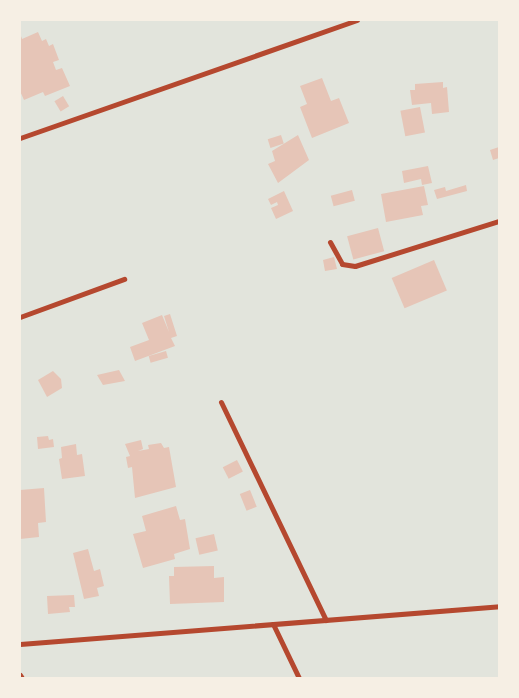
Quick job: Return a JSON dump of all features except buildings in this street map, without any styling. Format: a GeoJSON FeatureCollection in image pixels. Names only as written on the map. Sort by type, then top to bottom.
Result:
{"type":"FeatureCollection","features":[{"type":"Feature","properties":{"kind":"street"},"geometry":{"type":"LineString","coordinates":[[20,138],[356,20]]}},
{"type":"Feature","properties":{"kind":"street"},"geometry":{"type":"LineString","coordinates":[[330,242],[342,264],[355,266],[499,221]]}},
{"type":"Feature","properties":{"kind":"street"},"geometry":{"type":"LineString","coordinates":[[20,317],[124,279]]}},
{"type":"Feature","properties":{"kind":"street"},"geometry":{"type":"LineString","coordinates":[[221,402],[326,620]]}},
{"type":"Feature","properties":{"kind":"street"},"geometry":{"type":"LineString","coordinates":[[20,644],[499,606]]}},
{"type":"Feature","properties":{"kind":"street"},"geometry":{"type":"LineString","coordinates":[[273,624],[299,678]]}},
{"type":"Feature","properties":{"kind":"shaded area"},"geometry":{"type":"Polygon","coordinates":[[[20,20],[499,20],[499,678],[20,678],[20,20]]]}}]}
